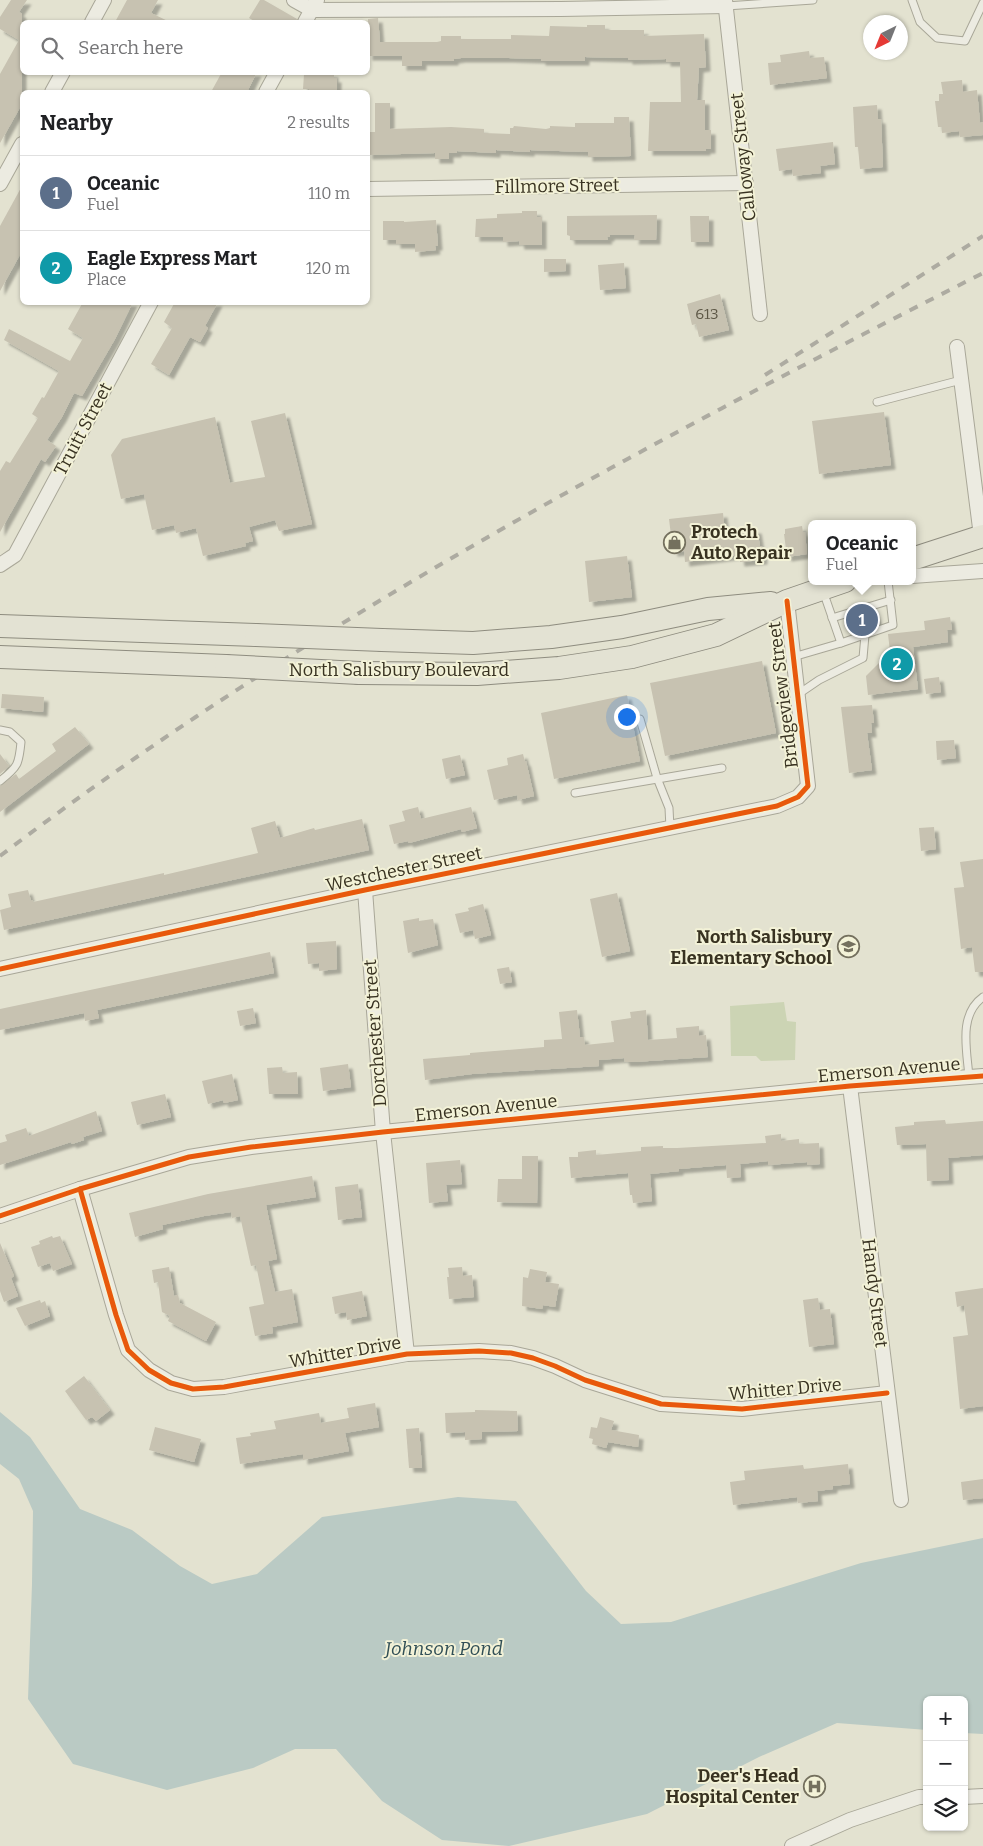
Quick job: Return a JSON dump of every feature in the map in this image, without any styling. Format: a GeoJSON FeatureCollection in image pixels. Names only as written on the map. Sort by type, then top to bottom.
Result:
{"type":"FeatureCollection","features":[{"type":"Feature","properties":{"kind":"main road"},"geometry":{"type":"LineString","coordinates":[[916,558],[982,536]]}},
{"type":"Feature","properties":{"kind":"main road","name":"North Salisbury Boulevard"},"geometry":{"type":"LineString","coordinates":[[0,657],[359,673],[477,674],[559,668],[632,657],[716,635],[786,601],[834,585]]}},
{"type":"Feature","properties":{"kind":"main road","name":"North Salisbury Boulevard"},"geometry":{"type":"LineString","coordinates":[[0,626],[473,643],[551,637],[622,627],[708,609],[786,601]]}},
{"type":"Feature","properties":{"kind":"street"},"geometry":{"type":"LineString","coordinates":[[93,20],[104,0]]}},
{"type":"Feature","properties":{"kind":"street"},"geometry":{"type":"LineString","coordinates":[[294,0],[315,5],[561,9],[725,3]]}},
{"type":"Feature","properties":{"kind":"street","name":"Calloway Street"},"geometry":{"type":"LineString","coordinates":[[725,3],[760,314]]}},
{"type":"Feature","properties":{"kind":"street"},"geometry":{"type":"LineString","coordinates":[[306,20],[315,5]]}},
{"type":"Feature","properties":{"kind":"street"},"geometry":{"type":"LineString","coordinates":[[53,90],[61,75]]}},
{"type":"Feature","properties":{"kind":"street"},"geometry":{"type":"LineString","coordinates":[[267,90],[275,75]]}},
{"type":"Feature","properties":{"kind":"street"},"geometry":{"type":"LineString","coordinates":[[0,184],[20,148]]}},
{"type":"Feature","properties":{"kind":"street","name":"Fillmore Street"},"geometry":{"type":"LineString","coordinates":[[370,189],[746,183]]}},
{"type":"Feature","properties":{"kind":"street","name":"Truitt Street"},"geometry":{"type":"LineString","coordinates":[[0,565],[15,554],[149,305]]}},
{"type":"Feature","properties":{"kind":"street"},"geometry":{"type":"LineString","coordinates":[[957,347],[982,536]]}},
{"type":"Feature","properties":{"kind":"street"},"geometry":{"type":"LineString","coordinates":[[916,576],[983,571]]}},
{"type":"Feature","properties":{"kind":"street","name":"Bridgeview Street"},"geometry":{"type":"LineString","coordinates":[[786,601],[808,786]]}},
{"type":"Feature","properties":{"kind":"street","name":"Westchester Street"},"geometry":{"type":"LineString","coordinates":[[0,969],[365,890],[777,806],[798,797],[808,786]]}},
{"type":"Feature","properties":{"kind":"street","name":"Dorchester Street"},"geometry":{"type":"LineString","coordinates":[[365,890],[382,1132],[407,1354]]}},
{"type":"Feature","properties":{"kind":"street","name":"Emerson Avenue"},"geometry":{"type":"LineString","coordinates":[[0,1216],[80,1189],[189,1158],[251,1147],[382,1132],[850,1086],[983,1076]]}},
{"type":"Feature","properties":{"kind":"street","name":"Handy Street"},"geometry":{"type":"LineString","coordinates":[[850,1086],[901,1500]]}},
{"type":"Feature","properties":{"kind":"street","name":"Whitter Drive"},"geometry":{"type":"LineString","coordinates":[[80,1189],[128,1350],[149,1370],[171,1383],[192,1389],[224,1387],[407,1354],[479,1351],[511,1352],[555,1366],[585,1380],[662,1404],[742,1409],[887,1394]]}},
{"type":"Feature","properties":{"kind":"street"},"geometry":{"type":"LineString","coordinates":[[968,1797],[983,1796]]}},
{"type":"Feature","properties":{"kind":"street"},"geometry":{"type":"LineString","coordinates":[[792,1846],[850,1820],[919,1797],[923,1798]]}},
{"type":"Feature","properties":{"kind":"lane"},"geometry":{"type":"LineString","coordinates":[[725,3],[812,0]]}},
{"type":"Feature","properties":{"kind":"lane"},"geometry":{"type":"LineString","coordinates":[[912,0],[920,22],[937,38],[965,40],[983,3]]}},
{"type":"Feature","properties":{"kind":"lane"},"geometry":{"type":"LineString","coordinates":[[877,402],[961,380]]}},
{"type":"Feature","properties":{"kind":"lane"},"geometry":{"type":"LineString","coordinates":[[793,657],[893,625],[889,585]]}},
{"type":"Feature","properties":{"kind":"lane"},"geometry":{"type":"LineString","coordinates":[[822,589],[841,643]]}},
{"type":"Feature","properties":{"kind":"lane"},"geometry":{"type":"LineString","coordinates":[[832,618],[891,600]]}},
{"type":"Feature","properties":{"kind":"lane"},"geometry":{"type":"LineString","coordinates":[[797,695],[819,680],[863,658],[865,635]]}},
{"type":"Feature","properties":{"kind":"lane"},"geometry":{"type":"LineString","coordinates":[[640,719],[657,778],[669,808],[670,828]]}},
{"type":"Feature","properties":{"kind":"lane"},"geometry":{"type":"LineString","coordinates":[[0,730],[10,732],[21,742],[19,763],[0,781]]}},
{"type":"Feature","properties":{"kind":"lane"},"geometry":{"type":"LineString","coordinates":[[575,793],[722,768]]}},
{"type":"Feature","properties":{"kind":"lane"},"geometry":{"type":"LineString","coordinates":[[969,1077],[967,1017],[976,1002],[983,997]]}},
{"type":"Feature","properties":{"kind":"green space"},"geometry":{"type":"Polygon","coordinates":[[[784,1002],[787,1021],[796,1022],[795,1060],[761,1061],[756,1056],[731,1056],[730,1006],[784,1002]]]}},
{"type":"Feature","properties":{"kind":"water","name":"Johnson Pond"},"geometry":{"type":"Polygon","coordinates":[[[0,1412],[30,1437],[80,1509],[132,1530],[180,1566],[212,1584],[257,1574],[322,1517],[458,1497],[516,1501],[586,1591],[621,1624],[671,1622],[861,1563],[983,1538],[983,1734],[968,1733],[968,1696],[923,1696],[923,1730],[837,1723],[759,1757],[647,1814],[509,1846],[442,1840],[382,1801],[336,1749],[295,1749],[253,1768],[167,1790],[73,1764],[28,1699],[33,1511],[19,1479],[0,1464],[0,1412]]]}},
{"type":"Feature","properties":{"kind":"building"},"geometry":{"type":"Polygon","coordinates":[[[11,0],[27,0],[19,12],[22,14],[22,20],[20,20],[20,75],[22,75],[22,90],[20,90],[20,108],[0,143],[0,74],[19,40],[0,29],[0,17],[11,0]]]}},
{"type":"Feature","properties":{"kind":"building"},"geometry":{"type":"Polygon","coordinates":[[[127,0],[158,0],[151,13],[166,20],[116,20],[127,0]]]}},
{"type":"Feature","properties":{"kind":"building"},"geometry":{"type":"Polygon","coordinates":[[[260,0],[264,0],[297,19],[252,20],[249,18],[260,0]]]}},
{"type":"Feature","properties":{"kind":"building"},"geometry":{"type":"Polygon","coordinates":[[[378,18],[380,42],[437,42],[441,41],[441,36],[461,36],[461,39],[511,39],[511,35],[549,36],[550,26],[587,27],[587,25],[605,25],[605,30],[644,30],[644,36],[704,34],[706,67],[699,68],[697,100],[705,100],[705,130],[711,130],[711,149],[706,149],[706,151],[648,151],[650,102],[681,102],[680,62],[666,62],[666,59],[628,60],[628,58],[585,57],[585,61],[461,58],[454,59],[454,61],[422,61],[422,66],[402,66],[402,56],[370,56],[370,20],[368,19],[378,18]]]}},
{"type":"Feature","properties":{"kind":"building"},"geometry":{"type":"Polygon","coordinates":[[[809,51],[810,58],[824,57],[827,78],[770,85],[768,63],[781,62],[780,55],[809,51]]]}},
{"type":"Feature","properties":{"kind":"building"},"geometry":{"type":"Polygon","coordinates":[[[220,75],[256,75],[248,90],[212,90],[220,75]]]}},
{"type":"Feature","properties":{"kind":"building"},"geometry":{"type":"Polygon","coordinates":[[[304,75],[334,75],[334,78],[337,78],[337,90],[303,89],[304,75]]]}},
{"type":"Feature","properties":{"kind":"building"},"geometry":{"type":"Polygon","coordinates":[[[962,80],[963,92],[977,90],[980,123],[983,122],[983,135],[960,137],[959,131],[942,133],[942,127],[938,127],[935,101],[939,101],[939,94],[943,94],[941,82],[962,80]]]}},
{"type":"Feature","properties":{"kind":"building"},"geometry":{"type":"Polygon","coordinates":[[[375,103],[390,103],[390,129],[451,127],[484,129],[484,133],[510,134],[510,128],[514,126],[546,129],[550,128],[550,126],[575,127],[575,123],[614,123],[614,117],[629,117],[631,156],[588,157],[588,152],[530,150],[530,152],[496,150],[496,153],[457,151],[457,153],[449,153],[449,159],[435,159],[435,153],[370,155],[370,132],[375,132],[375,103]]]}},
{"type":"Feature","properties":{"kind":"building"},"geometry":{"type":"Polygon","coordinates":[[[877,105],[878,119],[881,119],[883,167],[860,169],[858,147],[855,147],[853,107],[877,105]]]}},
{"type":"Feature","properties":{"kind":"building"},"geometry":{"type":"Polygon","coordinates":[[[833,142],[835,164],[820,166],[821,173],[793,176],[792,169],[779,171],[776,149],[833,142]]]}},
{"type":"Feature","properties":{"kind":"building"},"geometry":{"type":"Polygon","coordinates":[[[20,190],[20,255],[0,291],[0,226],[20,190]]]}},
{"type":"Feature","properties":{"kind":"building"},"geometry":{"type":"Polygon","coordinates":[[[522,211],[537,211],[537,217],[542,217],[542,245],[520,245],[519,241],[503,242],[503,237],[475,237],[476,219],[497,218],[497,214],[522,213],[522,211]]]}},
{"type":"Feature","properties":{"kind":"building"},"geometry":{"type":"Polygon","coordinates":[[[657,215],[656,240],[634,240],[635,235],[610,235],[610,237],[607,237],[608,240],[570,240],[570,236],[567,235],[567,216],[657,215]]]}},
{"type":"Feature","properties":{"kind":"building"},"geometry":{"type":"Polygon","coordinates":[[[690,216],[709,216],[709,242],[691,242],[690,216]]]}},
{"type":"Feature","properties":{"kind":"building"},"geometry":{"type":"Polygon","coordinates":[[[436,220],[438,246],[435,246],[436,250],[415,252],[415,244],[396,244],[396,240],[383,240],[383,221],[436,220]]]}},
{"type":"Feature","properties":{"kind":"building"},"geometry":{"type":"Polygon","coordinates":[[[544,259],[566,259],[566,271],[544,272],[544,259]]]}},
{"type":"Feature","properties":{"kind":"building"},"geometry":{"type":"Polygon","coordinates":[[[624,263],[626,288],[600,290],[598,265],[624,263]]]}},
{"type":"Feature","properties":{"kind":"building"},"geometry":{"type":"Polygon","coordinates":[[[720,294],[729,330],[699,337],[696,324],[692,325],[687,304],[720,294]]]}},
{"type":"Feature","properties":{"kind":"building"},"geometry":{"type":"Polygon","coordinates":[[[81,305],[132,305],[115,339],[82,396],[74,393],[62,417],[47,440],[56,446],[45,462],[41,459],[0,532],[0,471],[6,461],[10,463],[38,418],[32,414],[42,397],[44,398],[59,371],[4,340],[9,329],[70,361],[83,338],[68,329],[81,305]]]}},
{"type":"Feature","properties":{"kind":"building"},"geometry":{"type":"Polygon","coordinates":[[[173,305],[216,305],[205,326],[208,328],[200,342],[190,337],[169,375],[151,364],[172,328],[164,322],[173,305]]]}},
{"type":"Feature","properties":{"kind":"building"},"geometry":{"type":"Polygon","coordinates":[[[884,412],[891,465],[819,474],[812,421],[884,412]]]}},
{"type":"Feature","properties":{"kind":"building"},"geometry":{"type":"Polygon","coordinates":[[[285,413],[312,524],[279,531],[275,520],[249,527],[253,541],[245,543],[246,546],[203,556],[196,528],[176,533],[174,525],[152,530],[144,494],[121,499],[111,455],[122,439],[215,417],[230,483],[265,477],[251,421],[285,413]]]}},
{"type":"Feature","properties":{"kind":"building"},"geometry":{"type":"Polygon","coordinates":[[[723,513],[725,532],[757,529],[760,546],[762,546],[763,560],[740,562],[739,555],[685,562],[684,551],[673,552],[669,519],[723,513]]]}},
{"type":"Feature","properties":{"kind":"building"},"geometry":{"type":"Polygon","coordinates":[[[802,526],[803,532],[805,532],[807,554],[787,557],[785,529],[802,526]]]}},
{"type":"Feature","properties":{"kind":"building"},"geometry":{"type":"Polygon","coordinates":[[[627,556],[632,597],[589,602],[585,561],[627,556]]]}},
{"type":"Feature","properties":{"kind":"building"},"geometry":{"type":"Polygon","coordinates":[[[874,611],[878,623],[851,633],[846,619],[874,611]]]}},
{"type":"Feature","properties":{"kind":"building"},"geometry":{"type":"Polygon","coordinates":[[[950,617],[952,630],[947,630],[948,642],[913,647],[918,689],[868,695],[866,676],[890,652],[888,634],[925,630],[924,621],[950,617]]]}},
{"type":"Feature","properties":{"kind":"building"},"geometry":{"type":"Polygon","coordinates":[[[762,661],[776,733],[665,756],[650,683],[762,661]]]}},
{"type":"Feature","properties":{"kind":"building"},"geometry":{"type":"Polygon","coordinates":[[[939,677],[941,692],[926,694],[924,679],[939,677]]]}},
{"type":"Feature","properties":{"kind":"building"},"geometry":{"type":"Polygon","coordinates":[[[2,694],[44,697],[43,712],[1,708],[2,694]]]}},
{"type":"Feature","properties":{"kind":"building"},"geometry":{"type":"Polygon","coordinates":[[[627,695],[640,761],[554,779],[541,713],[627,695]]]}},
{"type":"Feature","properties":{"kind":"building"},"geometry":{"type":"Polygon","coordinates":[[[872,705],[874,723],[871,723],[872,733],[867,733],[872,770],[849,773],[841,707],[872,705]]]}},
{"type":"Feature","properties":{"kind":"building"},"geometry":{"type":"Polygon","coordinates":[[[75,727],[89,744],[0,812],[0,786],[16,774],[19,779],[56,751],[52,744],[75,727]]]}},
{"type":"Feature","properties":{"kind":"building"},"geometry":{"type":"Polygon","coordinates":[[[954,740],[956,758],[937,760],[936,741],[954,740]]]}},
{"type":"Feature","properties":{"kind":"building"},"geometry":{"type":"Polygon","coordinates":[[[0,754],[9,766],[0,774],[0,754]]]}},
{"type":"Feature","properties":{"kind":"building"},"geometry":{"type":"Polygon","coordinates":[[[523,754],[534,796],[518,800],[517,795],[494,800],[487,770],[508,765],[507,758],[523,754]]]}},
{"type":"Feature","properties":{"kind":"building"},"geometry":{"type":"Polygon","coordinates":[[[460,755],[465,775],[446,779],[442,759],[460,755]]]}},
{"type":"Feature","properties":{"kind":"building"},"geometry":{"type":"Polygon","coordinates":[[[418,807],[421,819],[471,807],[477,828],[462,832],[461,829],[409,843],[408,841],[394,844],[389,825],[405,821],[402,811],[418,807]]]}},
{"type":"Feature","properties":{"kind":"building"},"geometry":{"type":"Polygon","coordinates":[[[362,819],[369,850],[4,930],[0,910],[11,907],[8,894],[28,890],[33,902],[258,853],[251,828],[275,821],[280,838],[314,828],[315,830],[362,819]]]}},
{"type":"Feature","properties":{"kind":"building"},"geometry":{"type":"Polygon","coordinates":[[[934,827],[936,849],[921,851],[919,828],[934,827]]]}},
{"type":"Feature","properties":{"kind":"building"},"geometry":{"type":"Polygon","coordinates":[[[983,859],[983,972],[975,972],[972,947],[961,949],[954,888],[964,887],[960,862],[983,859]]]}},
{"type":"Feature","properties":{"kind":"building"},"geometry":{"type":"Polygon","coordinates":[[[617,893],[630,951],[602,957],[590,899],[617,893]]]}},
{"type":"Feature","properties":{"kind":"building"},"geometry":{"type":"Polygon","coordinates":[[[483,904],[491,935],[475,939],[473,930],[460,933],[455,914],[469,911],[468,908],[483,904]]]}},
{"type":"Feature","properties":{"kind":"building"},"geometry":{"type":"Polygon","coordinates":[[[419,918],[419,921],[433,919],[438,945],[408,953],[403,921],[419,918]]]}},
{"type":"Feature","properties":{"kind":"building"},"geometry":{"type":"Polygon","coordinates":[[[336,941],[337,969],[319,971],[319,963],[308,964],[306,943],[336,941]]]}},
{"type":"Feature","properties":{"kind":"building"},"geometry":{"type":"Polygon","coordinates":[[[270,952],[274,973],[97,1010],[99,1018],[85,1021],[84,1013],[0,1030],[0,1009],[270,952]]]}},
{"type":"Feature","properties":{"kind":"building"},"geometry":{"type":"Polygon","coordinates":[[[509,967],[512,982],[500,984],[497,969],[509,967]]]}},
{"type":"Feature","properties":{"kind":"building"},"geometry":{"type":"Polygon","coordinates":[[[253,1008],[256,1023],[240,1026],[237,1011],[253,1008]]]}},
{"type":"Feature","properties":{"kind":"building"},"geometry":{"type":"Polygon","coordinates":[[[577,1010],[580,1037],[584,1037],[585,1045],[614,1042],[611,1021],[631,1018],[630,1012],[646,1010],[648,1040],[677,1038],[676,1028],[699,1026],[699,1036],[706,1035],[708,1057],[634,1062],[625,1062],[624,1058],[599,1060],[599,1066],[472,1074],[425,1080],[423,1059],[544,1047],[544,1040],[562,1039],[559,1012],[577,1010]]]}},
{"type":"Feature","properties":{"kind":"building"},"geometry":{"type":"Polygon","coordinates":[[[348,1064],[351,1087],[323,1091],[320,1068],[348,1064]]]}},
{"type":"Feature","properties":{"kind":"building"},"geometry":{"type":"Polygon","coordinates":[[[282,1067],[283,1073],[297,1072],[298,1094],[269,1094],[267,1068],[282,1067]]]}},
{"type":"Feature","properties":{"kind":"building"},"geometry":{"type":"Polygon","coordinates":[[[232,1074],[238,1100],[224,1103],[223,1100],[208,1104],[202,1081],[232,1074]]]}},
{"type":"Feature","properties":{"kind":"building"},"geometry":{"type":"Polygon","coordinates":[[[165,1094],[171,1117],[137,1125],[131,1102],[165,1094]]]}},
{"type":"Feature","properties":{"kind":"building"},"geometry":{"type":"Polygon","coordinates":[[[96,1111],[102,1131],[83,1137],[84,1140],[72,1144],[71,1142],[0,1165],[0,1143],[7,1141],[5,1135],[26,1128],[29,1136],[96,1111]]]}},
{"type":"Feature","properties":{"kind":"building"},"geometry":{"type":"Polygon","coordinates":[[[945,1120],[946,1124],[983,1121],[983,1155],[948,1158],[949,1180],[927,1181],[926,1144],[897,1145],[895,1127],[914,1125],[914,1122],[945,1120]]]}},
{"type":"Feature","properties":{"kind":"building"},"geometry":{"type":"Polygon","coordinates":[[[781,1134],[781,1141],[799,1139],[799,1144],[819,1143],[820,1164],[807,1165],[807,1162],[768,1165],[768,1161],[740,1164],[741,1177],[727,1178],[726,1165],[679,1169],[679,1171],[650,1174],[652,1201],[633,1203],[632,1195],[630,1195],[628,1173],[571,1178],[569,1157],[578,1157],[578,1152],[596,1150],[596,1155],[641,1151],[641,1147],[663,1146],[663,1148],[677,1148],[766,1143],[765,1136],[781,1134]]]}},
{"type":"Feature","properties":{"kind":"building"},"geometry":{"type":"Polygon","coordinates":[[[522,1156],[538,1156],[537,1203],[497,1202],[498,1179],[522,1179],[522,1156]]]}},
{"type":"Feature","properties":{"kind":"building"},"geometry":{"type":"Polygon","coordinates":[[[460,1160],[462,1184],[446,1185],[448,1201],[429,1203],[426,1163],[460,1160]]]}},
{"type":"Feature","properties":{"kind":"building"},"geometry":{"type":"Polygon","coordinates":[[[312,1176],[316,1197],[266,1205],[277,1259],[268,1261],[275,1292],[292,1289],[298,1322],[272,1327],[273,1333],[255,1336],[249,1307],[264,1304],[256,1265],[251,1266],[240,1216],[232,1218],[231,1212],[204,1216],[162,1225],[163,1229],[135,1237],[129,1213],[208,1194],[312,1176]]]}},
{"type":"Feature","properties":{"kind":"building"},"geometry":{"type":"Polygon","coordinates":[[[358,1184],[362,1217],[338,1220],[335,1187],[358,1184]]]}},
{"type":"Feature","properties":{"kind":"building"},"geometry":{"type":"Polygon","coordinates":[[[52,1236],[53,1238],[60,1236],[72,1264],[53,1271],[50,1263],[38,1267],[31,1247],[40,1244],[39,1241],[52,1236]]]}},
{"type":"Feature","properties":{"kind":"building"},"geometry":{"type":"Polygon","coordinates":[[[0,1243],[14,1276],[11,1278],[18,1296],[4,1302],[0,1291],[0,1243]]]}},
{"type":"Feature","properties":{"kind":"building"},"geometry":{"type":"Polygon","coordinates":[[[169,1267],[174,1296],[178,1295],[180,1303],[216,1322],[206,1341],[168,1321],[170,1316],[162,1312],[158,1282],[154,1283],[152,1270],[169,1267]]]}},
{"type":"Feature","properties":{"kind":"building"},"geometry":{"type":"Polygon","coordinates":[[[462,1267],[463,1276],[472,1275],[474,1297],[449,1299],[448,1268],[462,1267]]]}},
{"type":"Feature","properties":{"kind":"building"},"geometry":{"type":"Polygon","coordinates":[[[530,1269],[547,1272],[545,1282],[559,1284],[555,1307],[543,1305],[542,1309],[522,1306],[523,1277],[528,1278],[530,1269]]]}},
{"type":"Feature","properties":{"kind":"building"},"geometry":{"type":"Polygon","coordinates":[[[983,1288],[983,1406],[960,1409],[953,1337],[968,1335],[964,1305],[957,1307],[955,1292],[983,1288]]]}},
{"type":"Feature","properties":{"kind":"building"},"geometry":{"type":"Polygon","coordinates":[[[362,1291],[367,1316],[347,1320],[346,1312],[335,1314],[332,1297],[362,1291]]]}},
{"type":"Feature","properties":{"kind":"building"},"geometry":{"type":"Polygon","coordinates":[[[818,1298],[820,1310],[830,1309],[834,1344],[809,1347],[803,1300],[818,1298]]]}},
{"type":"Feature","properties":{"kind":"building"},"geometry":{"type":"Polygon","coordinates":[[[40,1300],[41,1303],[45,1301],[50,1316],[25,1326],[16,1308],[40,1300]]]}},
{"type":"Feature","properties":{"kind":"building"},"geometry":{"type":"Polygon","coordinates":[[[84,1376],[110,1410],[96,1421],[92,1417],[86,1420],[65,1391],[84,1376]]]}},
{"type":"Feature","properties":{"kind":"building"},"geometry":{"type":"Polygon","coordinates":[[[375,1403],[379,1427],[345,1433],[349,1451],[303,1460],[303,1454],[240,1464],[236,1438],[251,1436],[250,1433],[276,1429],[274,1421],[319,1413],[321,1423],[349,1418],[347,1408],[375,1403]]]}},
{"type":"Feature","properties":{"kind":"building"},"geometry":{"type":"Polygon","coordinates":[[[475,1410],[517,1411],[518,1431],[482,1432],[482,1439],[465,1440],[465,1432],[446,1433],[445,1413],[475,1412],[475,1410]]]}},
{"type":"Feature","properties":{"kind":"building"},"geometry":{"type":"Polygon","coordinates":[[[600,1417],[614,1421],[611,1430],[639,1435],[638,1447],[608,1442],[606,1448],[592,1444],[593,1439],[589,1438],[591,1427],[597,1428],[600,1417]]]}},
{"type":"Feature","properties":{"kind":"building"},"geometry":{"type":"Polygon","coordinates":[[[155,1427],[201,1439],[194,1462],[149,1450],[155,1427]]]}},
{"type":"Feature","properties":{"kind":"building"},"geometry":{"type":"Polygon","coordinates":[[[419,1428],[422,1468],[409,1468],[406,1429],[419,1428]]]}},
{"type":"Feature","properties":{"kind":"building"},"geometry":{"type":"Polygon","coordinates":[[[848,1464],[850,1484],[833,1486],[833,1489],[817,1491],[818,1501],[798,1503],[797,1497],[733,1505],[730,1482],[745,1480],[744,1471],[803,1465],[804,1469],[848,1464]]]}},
{"type":"Feature","properties":{"kind":"building"},"geometry":{"type":"Polygon","coordinates":[[[983,1479],[983,1498],[963,1500],[961,1482],[983,1479]]]}},
{"type":"Feature","properties":{"kind":"railway"},"geometry":{"type":"LineString","coordinates":[[765,375],[983,236]]}},
{"type":"Feature","properties":{"kind":"railway"},"geometry":{"type":"LineString","coordinates":[[0,856],[116,772],[234,692],[355,616],[478,543],[729,405],[983,273]]}},
{"type":"Feature","properties":{"kind":"cycle path"},"geometry":{"type":"LineString","coordinates":[[0,969],[365,890],[777,806],[798,797],[808,786],[787,601]]}},
{"type":"Feature","properties":{"kind":"cycle path"},"geometry":{"type":"LineString","coordinates":[[0,1216],[80,1189],[189,1157],[251,1147],[383,1132],[850,1086],[983,1076]]}},
{"type":"Feature","properties":{"kind":"cycle path"},"geometry":{"type":"LineString","coordinates":[[80,1189],[128,1350],[149,1370],[171,1383],[193,1389],[224,1387],[407,1354],[479,1351],[511,1353],[533,1358],[585,1380],[661,1404],[742,1409],[887,1393]]}},
{"type":"Feature","properties":{"kind":"place","name":"Protech Auto Repair"},"geometry":{"type":"Point","coordinates":[675,542]}},
{"type":"Feature","properties":{"kind":"place","name":"Oceanic"},"geometry":{"type":"Point","coordinates":[862,620]}},
{"type":"Feature","properties":{"kind":"place","name":"Eagle Express Mart"},"geometry":{"type":"Point","coordinates":[897,664]}},
{"type":"Feature","properties":{"kind":"place","name":"North Salisbury Elementary School"},"geometry":{"type":"Point","coordinates":[848,947]}},
{"type":"Feature","properties":{"kind":"place","name":"Deer's Head Hospital Center"},"geometry":{"type":"Point","coordinates":[815,1786]}}]}
